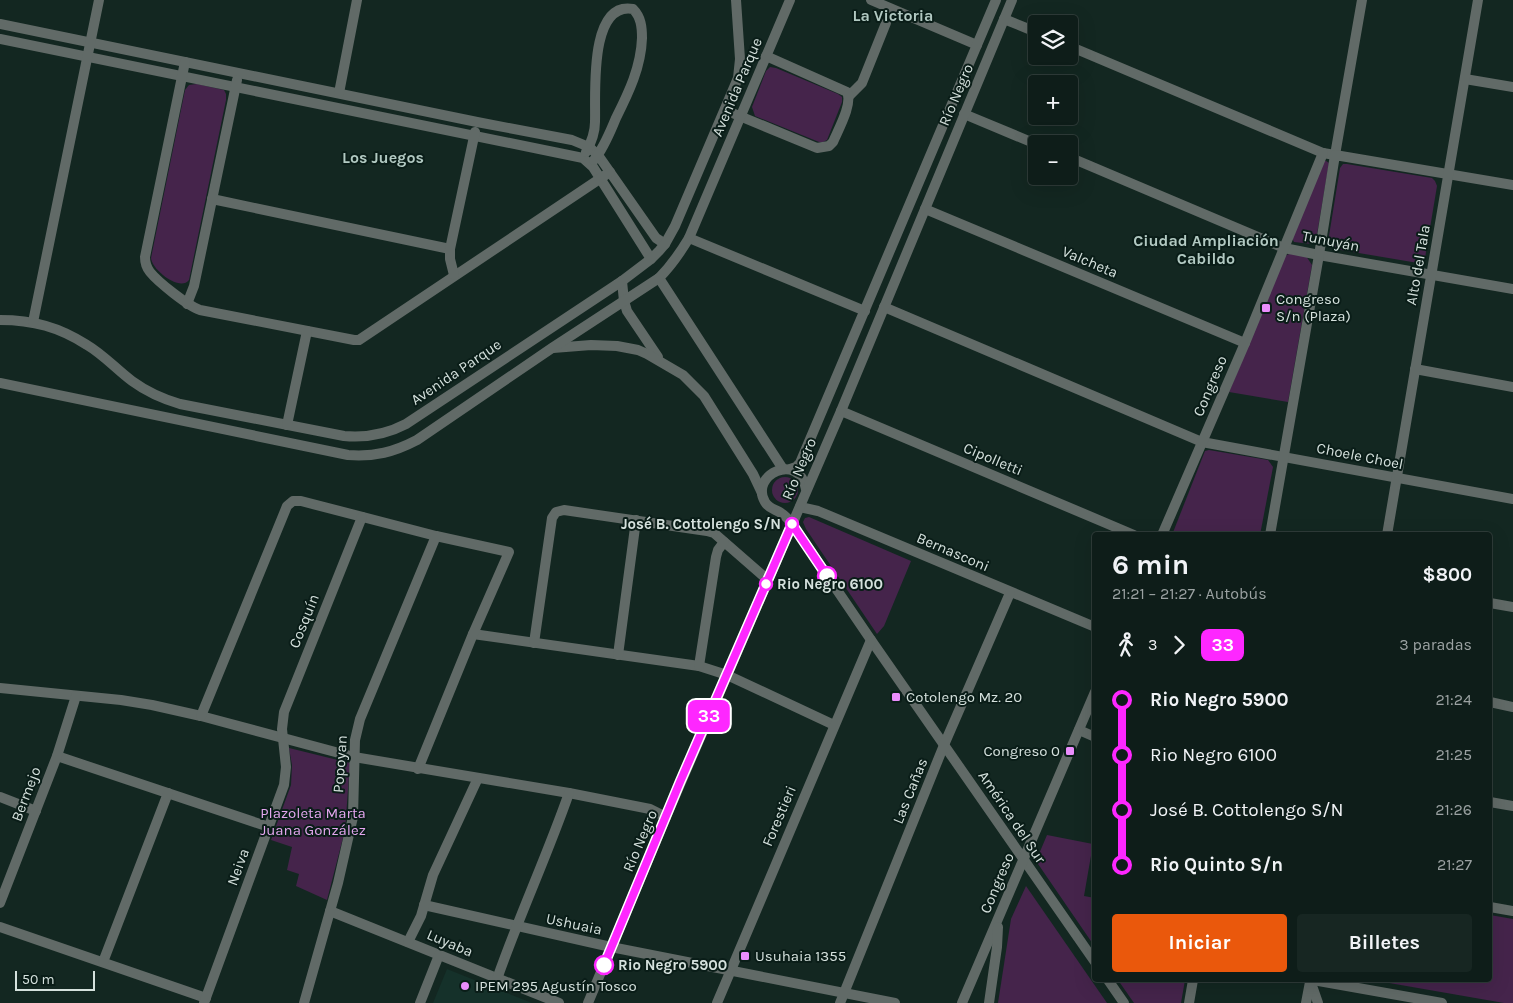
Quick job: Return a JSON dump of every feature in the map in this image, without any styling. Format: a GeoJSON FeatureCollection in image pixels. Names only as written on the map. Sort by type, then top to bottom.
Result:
{"type":"FeatureCollection","features":[{"type":"Feature","properties":{"kind":"street"},"geometry":{"type":"LineString","coordinates":[[33,322],[99,0]]}},
{"type":"Feature","properties":{"kind":"street"},"geometry":{"type":"LineString","coordinates":[[339,93],[357,0]]}},
{"type":"Feature","properties":{"kind":"street","name":"Avenida Parque"},"geometry":{"type":"LineString","coordinates":[[0,320],[33,322],[58,330],[89,345],[132,381],[160,398],[180,404],[287,426],[357,437],[394,430],[406,424],[622,281],[651,259],[665,244],[675,226],[738,78],[740,70],[736,0]]}},
{"type":"Feature","properties":{"kind":"street","name":"Avenida Parque"},"geometry":{"type":"LineString","coordinates":[[0,383],[348,455],[365,456],[400,449],[417,440],[659,278],[676,259],[689,238],[790,0]]}},
{"type":"Feature","properties":{"kind":"street"},"geometry":{"type":"LineString","coordinates":[[871,0],[977,45]]}},
{"type":"Feature","properties":{"kind":"street","name":"Río Negro"},"geometry":{"type":"LineString","coordinates":[[786,469],[800,463],[996,0]]}},
{"type":"Feature","properties":{"kind":"street","name":"Río Negro"},"geometry":{"type":"LineString","coordinates":[[588,1003],[800,507],[806,489],[841,411],[1012,0]]}},
{"type":"Feature","properties":{"kind":"street"},"geometry":{"type":"LineString","coordinates":[[1271,532],[1362,0]]}},
{"type":"Feature","properties":{"kind":"street","name":"Alto del Tala"},"geometry":{"type":"LineString","coordinates":[[1387,532],[1478,0]]}},
{"type":"Feature","properties":{"kind":"street"},"geometry":{"type":"LineString","coordinates":[[633,9],[641,23],[642,51],[640,62],[626,98],[598,155],[587,161],[594,129],[596,61],[601,38],[611,16],[621,10],[633,9]]}},
{"type":"Feature","properties":{"kind":"street"},"geometry":{"type":"LineString","coordinates":[[1004,19],[1028,29]]}},
{"type":"Feature","properties":{"kind":"street"},"geometry":{"type":"LineString","coordinates":[[724,110],[817,148],[829,146],[848,105],[849,96],[862,83],[886,23]]}},
{"type":"Feature","properties":{"kind":"street"},"geometry":{"type":"LineString","coordinates":[[0,24],[572,140],[589,147],[598,155],[656,238],[665,244]]}},
{"type":"Feature","properties":{"kind":"street"},"geometry":{"type":"LineString","coordinates":[[0,39],[182,75],[587,161],[600,178],[651,259]]}},
{"type":"Feature","properties":{"kind":"street"},"geometry":{"type":"LineString","coordinates":[[1078,50],[1323,153],[1513,185]]}},
{"type":"Feature","properties":{"kind":"street"},"geometry":{"type":"LineString","coordinates":[[766,56],[840,88],[847,92],[849,96]]}},
{"type":"Feature","properties":{"kind":"street"},"geometry":{"type":"LineString","coordinates":[[185,62],[145,263],[150,272],[187,304],[200,310],[358,340],[610,172]]}},
{"type":"Feature","properties":{"kind":"street"},"geometry":{"type":"LineString","coordinates":[[187,304],[194,286],[239,73]]}},
{"type":"Feature","properties":{"kind":"street"},"geometry":{"type":"LineString","coordinates":[[1465,79],[1513,87]]}},
{"type":"Feature","properties":{"kind":"street"},"geometry":{"type":"LineString","coordinates":[[964,114],[1028,141]]}},
{"type":"Feature","properties":{"kind":"street"},"geometry":{"type":"LineString","coordinates":[[454,275],[450,259],[450,249],[477,122]]}},
{"type":"Feature","properties":{"kind":"street","name":"Congreso"},"geometry":{"type":"LineString","coordinates":[[1163,532],[1245,343],[1323,153]]}},
{"type":"Feature","properties":{"kind":"street","name":"Tunuyán"},"geometry":{"type":"LineString","coordinates":[[1078,161],[1284,248],[1513,289]]}},
{"type":"Feature","properties":{"kind":"street"},"geometry":{"type":"LineString","coordinates":[[212,199],[450,249]]}},
{"type":"Feature","properties":{"kind":"street","name":"Valcheta"},"geometry":{"type":"LineString","coordinates":[[925,209],[1245,343]]}},
{"type":"Feature","properties":{"kind":"street"},"geometry":{"type":"LineString","coordinates":[[689,238],[864,311]]}},
{"type":"Feature","properties":{"kind":"street"},"geometry":{"type":"LineString","coordinates":[[659,278],[786,469]]}},
{"type":"Feature","properties":{"kind":"street"},"geometry":{"type":"LineString","coordinates":[[622,281],[627,311],[655,353],[664,363]]}},
{"type":"Feature","properties":{"kind":"street","name":"Choele Choel"},"geometry":{"type":"LineString","coordinates":[[884,307],[1202,442],[1513,499]]}},
{"type":"Feature","properties":{"kind":"street"},"geometry":{"type":"LineString","coordinates":[[287,426],[307,331]]}},
{"type":"Feature","properties":{"kind":"street"},"geometry":{"type":"LineString","coordinates":[[552,348],[617,346],[638,350],[683,375],[704,396],[753,474],[766,503],[772,509],[780,512],[791,512],[800,507]]}},
{"type":"Feature","properties":{"kind":"street"},"geometry":{"type":"LineString","coordinates":[[520,348],[530,363]]}},
{"type":"Feature","properties":{"kind":"street"},"geometry":{"type":"LineString","coordinates":[[1415,369],[1513,387]]}},
{"type":"Feature","properties":{"kind":"street","name":"Cipolletti"},"geometry":{"type":"LineString","coordinates":[[841,411],[1127,532]]}},
{"type":"Feature","properties":{"kind":"street"},"geometry":{"type":"LineString","coordinates":[[763,496],[762,489],[765,481],[773,472],[786,469],[798,473],[802,477],[805,481],[806,489]]}},
{"type":"Feature","properties":{"kind":"street"},"geometry":{"type":"LineString","coordinates":[[201,716],[287,506],[293,501],[301,501],[436,536],[509,552],[418,769]]}},
{"type":"Feature","properties":{"kind":"street","name":"Bernasconi"},"geometry":{"type":"LineString","coordinates":[[800,507],[827,515],[1092,626]]}},
{"type":"Feature","properties":{"kind":"street"},"geometry":{"type":"LineString","coordinates":[[534,644],[552,518],[556,512],[564,510],[714,533],[768,580]]}},
{"type":"Feature","properties":{"kind":"street","name":"América del Sur"},"geometry":{"type":"LineString","coordinates":[[780,512],[792,524],[870,640],[1092,958]]}},
{"type":"Feature","properties":{"kind":"street","name":"Cosquín"},"geometry":{"type":"LineString","coordinates":[[284,739],[282,729],[284,712],[362,517]]}},
{"type":"Feature","properties":{"kind":"street"},"geometry":{"type":"LineString","coordinates":[[618,655],[636,520]]}},
{"type":"Feature","properties":{"kind":"street","name":"Popoyan"},"geometry":{"type":"LineString","coordinates":[[304,1003],[330,911],[353,817],[355,740],[360,719],[436,536]]}},
{"type":"Feature","properties":{"kind":"street"},"geometry":{"type":"LineString","coordinates":[[699,666],[716,557],[718,550],[724,542]]}},
{"type":"Feature","properties":{"kind":"street","name":"Las Cañas"},"geometry":{"type":"LineString","coordinates":[[842,998],[944,746],[1010,593]]}},
{"type":"Feature","properties":{"kind":"street"},"geometry":{"type":"LineString","coordinates":[[1492,603],[1513,607]]}},
{"type":"Feature","properties":{"kind":"street"},"geometry":{"type":"LineString","coordinates":[[473,634],[699,666],[727,675],[834,725]]}},
{"type":"Feature","properties":{"kind":"street","name":"Forestieri"},"geometry":{"type":"LineString","coordinates":[[717,1003],[870,640]]}},
{"type":"Feature","properties":{"kind":"street"},"geometry":{"type":"LineString","coordinates":[[0,688],[121,700],[201,716],[354,757],[570,793],[650,809],[666,817]]}},
{"type":"Feature","properties":{"kind":"street","name":"Bermejo"},"geometry":{"type":"LineString","coordinates":[[0,903],[57,756],[76,696]]}},
{"type":"Feature","properties":{"kind":"street","name":"Congreso"},"geometry":{"type":"LineString","coordinates":[[962,1003],[1092,699]]}},
{"type":"Feature","properties":{"kind":"street"},"geometry":{"type":"LineString","coordinates":[[1492,702],[1513,707]]}},
{"type":"Feature","properties":{"kind":"street"},"geometry":{"type":"LineString","coordinates":[[1079,730],[1092,736]]}},
{"type":"Feature","properties":{"kind":"street","name":"Neiva"},"geometry":{"type":"LineString","coordinates":[[205,1000],[284,784],[286,767],[284,739]]}},
{"type":"Feature","properties":{"kind":"street"},"geometry":{"type":"LineString","coordinates":[[57,756],[269,828]]}},
{"type":"Feature","properties":{"kind":"street"},"geometry":{"type":"LineString","coordinates":[[408,942],[421,916],[433,875],[478,778]]}},
{"type":"Feature","properties":{"kind":"street"},"geometry":{"type":"LineString","coordinates":[[103,962],[168,793]]}},
{"type":"Feature","properties":{"kind":"street"},"geometry":{"type":"LineString","coordinates":[[497,979],[516,926],[570,793]]}},
{"type":"Feature","properties":{"kind":"street"},"geometry":{"type":"LineString","coordinates":[[0,797],[36,811]]}},
{"type":"Feature","properties":{"kind":"street"},"geometry":{"type":"LineString","coordinates":[[1492,802],[1513,806]]}},
{"type":"Feature","properties":{"kind":"street","name":"Ushuaia"},"geometry":{"type":"LineString","coordinates":[[424,905],[842,998],[895,1003]]}},
{"type":"Feature","properties":{"kind":"street"},"geometry":{"type":"LineString","coordinates":[[1492,907],[1513,911]]}},
{"type":"Feature","properties":{"kind":"street","name":"Luyaba"},"geometry":{"type":"LineString","coordinates":[[330,911],[559,1003]]}},
{"type":"Feature","properties":{"kind":"street"},"geometry":{"type":"LineString","coordinates":[[989,1003],[997,948],[998,920]]}},
{"type":"Feature","properties":{"kind":"street"},"geometry":{"type":"LineString","coordinates":[[0,927],[103,962],[205,1000]]}},
{"type":"Feature","properties":{"kind":"street"},"geometry":{"type":"LineString","coordinates":[[420,1003],[439,955]]}},
{"type":"Feature","properties":{"kind":"street"},"geometry":{"type":"LineString","coordinates":[[1109,982],[1124,1003]]}},
{"type":"Feature","properties":{"kind":"street"},"geometry":{"type":"LineString","coordinates":[[1188,1003],[1192,982]]}},
{"type":"Feature","properties":{"kind":"street"},"geometry":{"type":"LineString","coordinates":[[1306,1003],[1311,982]]}},
{"type":"Feature","properties":{"kind":"street"},"geometry":{"type":"LineString","coordinates":[[1312,982],[1318,1003]]}},
{"type":"Feature","properties":{"kind":"street"},"geometry":{"type":"LineString","coordinates":[[1322,982],[1442,1003]]}},
{"type":"Feature","properties":{"kind":"shaded area","name":"IPEM 295 Agustín Tosco"},"geometry":{"type":"Polygon","coordinates":[[[447,969],[532,1003],[433,1003],[447,969]]]}},
{"type":"Feature","properties":{"kind":"green space"},"geometry":{"type":"Polygon","coordinates":[[[770,67],[842,97],[842,102],[827,140],[819,142],[755,116],[752,107],[766,71],[770,67]]]}},
{"type":"Feature","properties":{"kind":"green space"},"geometry":{"type":"Polygon","coordinates":[[[197,84],[224,90],[226,100],[189,280],[185,283],[179,283],[161,273],[151,258],[185,90],[189,85],[197,84]]]}},
{"type":"Feature","properties":{"kind":"green space"},"geometry":{"type":"Polygon","coordinates":[[[1322,161],[1329,163],[1316,240],[1312,244],[1294,242],[1291,236],[1322,161]]]}},
{"type":"Feature","properties":{"kind":"green space"},"geometry":{"type":"Polygon","coordinates":[[[1343,164],[1432,178],[1435,181],[1437,186],[1425,258],[1418,263],[1335,249],[1331,246],[1328,242],[1340,168],[1343,164]]]}},
{"type":"Feature","properties":{"kind":"green space"},"geometry":{"type":"Polygon","coordinates":[[[1291,253],[1306,256],[1312,265],[1288,402],[1229,392],[1285,256],[1291,253]]]}},
{"type":"Feature","properties":{"kind":"green space"},"geometry":{"type":"Polygon","coordinates":[[[1209,450],[1268,460],[1273,467],[1261,532],[1173,532],[1205,451],[1209,450]]]}},
{"type":"Feature","properties":{"kind":"green space"},"geometry":{"type":"Polygon","coordinates":[[[785,477],[794,481],[798,490],[794,499],[785,503],[776,499],[772,490],[776,481],[785,477]]]}},
{"type":"Feature","properties":{"kind":"green space"},"geometry":{"type":"Polygon","coordinates":[[[809,517],[911,561],[884,626],[877,634],[806,529],[803,522],[805,518],[809,517]]]}},
{"type":"Feature","properties":{"kind":"green space","name":"Plazoleta Marta Juana González"},"geometry":{"type":"Polygon","coordinates":[[[289,748],[350,763],[345,830],[327,900],[296,886],[299,874],[287,870],[292,847],[271,840],[291,785],[292,765],[289,748]]]}},
{"type":"Feature","properties":{"kind":"green space"},"geometry":{"type":"Polygon","coordinates":[[[1047,835],[1092,844],[1084,896],[1092,897],[1092,943],[1036,861],[1047,835]]]}},
{"type":"Feature","properties":{"kind":"green space"},"geometry":{"type":"Polygon","coordinates":[[[1026,886],[1107,1003],[998,1003],[1011,919],[1026,886]]]}},
{"type":"Feature","properties":{"kind":"green space"},"geometry":{"type":"Polygon","coordinates":[[[1492,915],[1513,919],[1513,1003],[1383,982],[1492,982],[1492,915]]]}},
{"type":"Feature","properties":{"kind":"green space"},"geometry":{"type":"Polygon","coordinates":[[[1119,982],[1185,982],[1181,1003],[1134,1003],[1119,982]]]}},
{"type":"Feature","properties":{"kind":"bus line","name":"33"},"geometry":{"type":"LineString","coordinates":[[604,965],[680,782],[792,524],[827,576]]}},
{"type":"Feature","properties":{"kind":"place","name":"Congreso S/n (Plaza)"},"geometry":{"type":"Point","coordinates":[1266,308]}},
{"type":"Feature","properties":{"kind":"place","name":"José B. Cottolengo S/N"},"geometry":{"type":"Point","coordinates":[792,524]}},
{"type":"Feature","properties":{"kind":"place","name":"Rio Negro 6100"},"geometry":{"type":"Point","coordinates":[766,584]}},
{"type":"Feature","properties":{"kind":"place","name":"Cotolengo Mz. 20"},"geometry":{"type":"Point","coordinates":[896,697]}},
{"type":"Feature","properties":{"kind":"place","name":"Congreso 0"},"geometry":{"type":"Point","coordinates":[1070,751]}},
{"type":"Feature","properties":{"kind":"place","name":"Usuhaia 1355"},"geometry":{"type":"Point","coordinates":[745,956]}},
{"type":"Feature","properties":{"kind":"place","name":"Rio Negro 5900"},"geometry":{"type":"Point","coordinates":[604,965]}},
{"type":"Feature","properties":{"kind":"place","name":"IPEM 295 Agustín Tosco"},"geometry":{"type":"Point","coordinates":[465,986]}},
{"type":"Feature","properties":{"kind":"district","name":"La Victoria"},"geometry":{"type":"Point","coordinates":[893,15]}},
{"type":"Feature","properties":{"kind":"district","name":"Los Juegos"},"geometry":{"type":"Point","coordinates":[383,157]}},
{"type":"Feature","properties":{"kind":"district","name":"Ciudad Ampliación Cabildo"},"geometry":{"type":"Point","coordinates":[1206,249]}}]}
